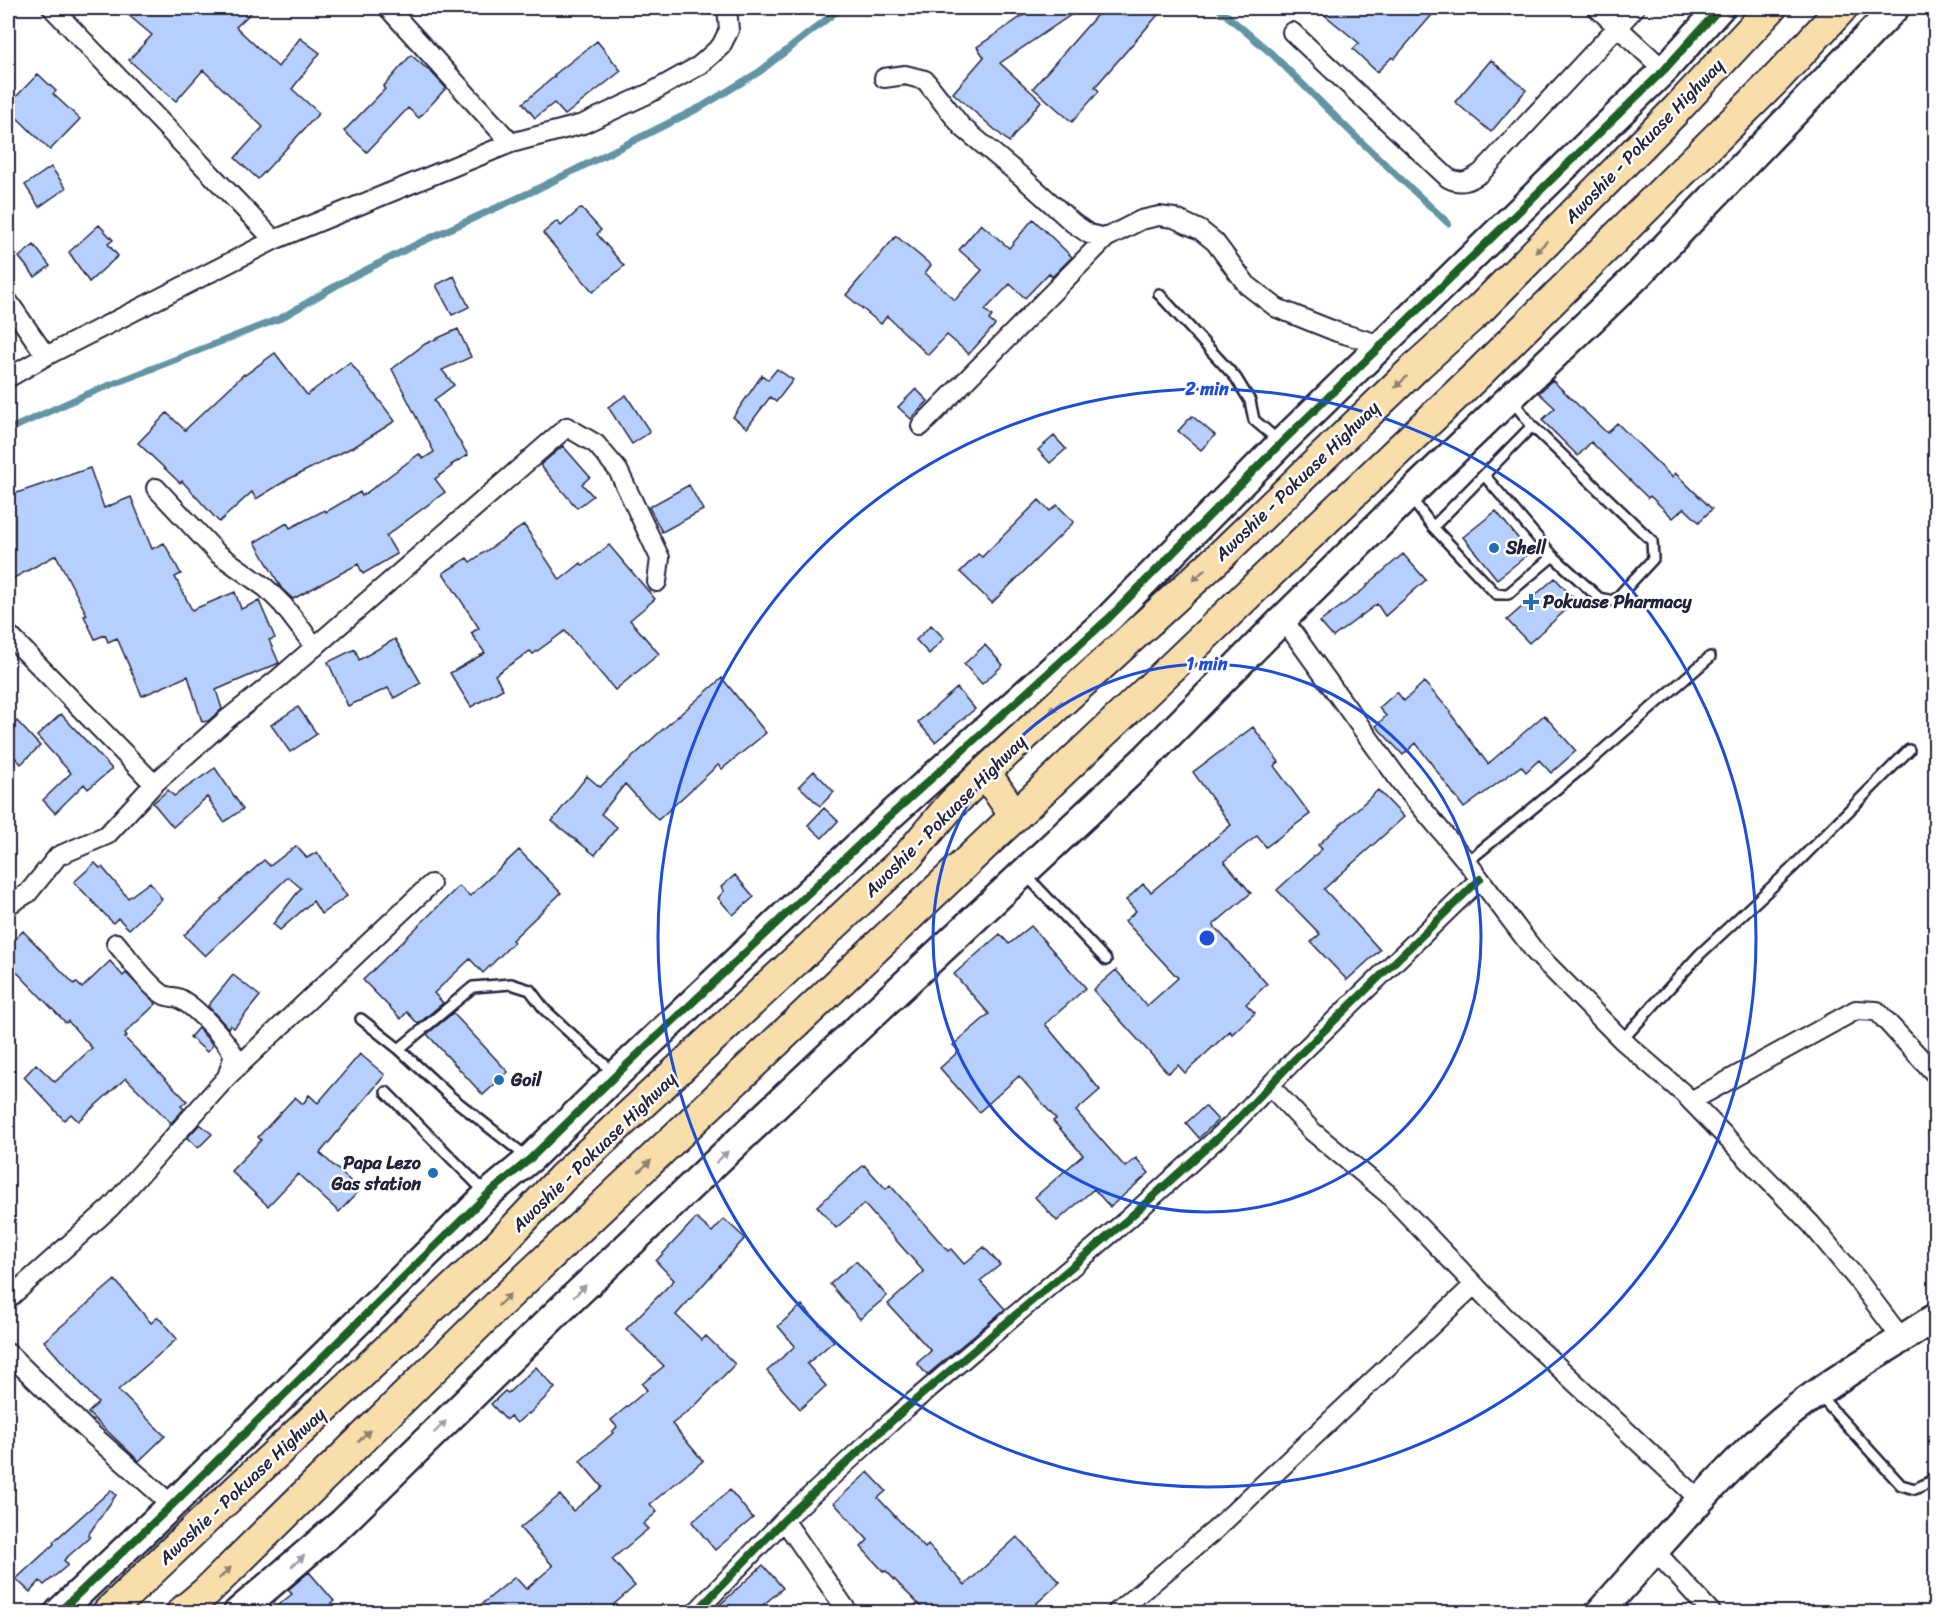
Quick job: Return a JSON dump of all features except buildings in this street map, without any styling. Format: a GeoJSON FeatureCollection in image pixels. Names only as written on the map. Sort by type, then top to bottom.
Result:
{"type":"FeatureCollection","features":[{"type":"Feature","properties":{"kind":"main road","name":"Awoshie - Pokuase Highway"},"geometry":{"type":"LineString","coordinates":[[108,1612],[498,1245],[562,1178],[908,856],[951,805],[985,772],[1217,559],[1418,365],[1480,309],[1676,110],[1770,8]]}},
{"type":"Feature","properties":{"kind":"main road"},"geometry":{"type":"LineString","coordinates":[[182,1612],[206,1592],[517,1287],[1016,816],[1477,375],[1778,78],[1842,8]]}},
{"type":"Feature","properties":{"kind":"main road"},"geometry":{"type":"LineString","coordinates":[[985,772],[1016,816]]}},
{"type":"Feature","properties":{"kind":"street"},"geometry":{"type":"LineString","coordinates":[[52,8],[274,240]]}},
{"type":"Feature","properties":{"kind":"street"},"geometry":{"type":"LineString","coordinates":[[388,8],[512,143]]}},
{"type":"Feature","properties":{"kind":"street"},"geometry":{"type":"LineString","coordinates":[[8,378],[46,356],[274,240],[512,143],[583,124],[651,93],[700,65],[721,46],[729,30],[727,8]]}},
{"type":"Feature","properties":{"kind":"street"},"geometry":{"type":"LineString","coordinates":[[1597,8],[1664,70]]}},
{"type":"Feature","properties":{"kind":"street"},"geometry":{"type":"LineString","coordinates":[[1292,32],[1448,178],[1456,182],[1468,181],[1481,173],[1635,8]]}},
{"type":"Feature","properties":{"kind":"street"},"geometry":{"type":"LineString","coordinates":[[59,1612],[488,1194],[530,1160],[616,1074],[880,825],[1109,618],[1281,443],[1664,70],[1720,8]]}},
{"type":"Feature","properties":{"kind":"street"},"geometry":{"type":"LineString","coordinates":[[238,1612],[342,1523],[576,1295],[1145,759],[1282,619],[1638,275],[1895,8]]}},
{"type":"Feature","properties":{"kind":"street"},"geometry":{"type":"LineString","coordinates":[[884,78],[905,75],[925,80],[962,127],[1073,223],[1089,234],[1106,238]]}},
{"type":"Feature","properties":{"kind":"street"},"geometry":{"type":"LineString","coordinates":[[921,426],[1106,238],[1141,220],[1159,216],[1174,218],[1200,230],[1215,242],[1247,285],[1277,308],[1337,333],[1382,345]]}},
{"type":"Feature","properties":{"kind":"street"},"geometry":{"type":"LineString","coordinates":[[8,301],[46,356]]}},
{"type":"Feature","properties":{"kind":"street"},"geometry":{"type":"LineString","coordinates":[[8,905],[28,893],[58,856],[107,835],[154,784],[226,720],[315,647],[567,427],[596,444],[618,470],[660,558],[657,582]]}},
{"type":"Feature","properties":{"kind":"street"},"geometry":{"type":"LineString","coordinates":[[156,488],[217,553],[266,588],[315,647]]}},
{"type":"Feature","properties":{"kind":"street"},"geometry":{"type":"LineString","coordinates":[[1282,619],[1402,784],[1467,862],[1536,953],[1622,1040],[1691,1101],[1811,1224],[1902,1339]]}},
{"type":"Feature","properties":{"kind":"street"},"geometry":{"type":"LineString","coordinates":[[8,634],[154,784]]}},
{"type":"Feature","properties":{"kind":"street"},"geometry":{"type":"LineString","coordinates":[[696,1612],[784,1520],[906,1408],[1128,1219],[1235,1122],[1295,1059],[1480,879]]}},
{"type":"Feature","properties":{"kind":"street"},"geometry":{"type":"LineString","coordinates":[[8,1299],[111,1207],[227,1077],[430,884]]}},
{"type":"Feature","properties":{"kind":"street"},"geometry":{"type":"LineString","coordinates":[[116,943],[139,972],[165,996],[180,998],[225,1041],[234,1055],[227,1077]]}},
{"type":"Feature","properties":{"kind":"street"},"geometry":{"type":"LineString","coordinates":[[1691,1101],[1856,1010],[1877,1011],[1935,1075]]}},
{"type":"Feature","properties":{"kind":"street"},"geometry":{"type":"LineString","coordinates":[[1270,1086],[1313,1132],[1388,1194],[1505,1317],[1700,1500]]}},
{"type":"Feature","properties":{"kind":"street"},"geometry":{"type":"LineString","coordinates":[[1117,1612],[1215,1530],[1474,1285]]}},
{"type":"Feature","properties":{"kind":"street"},"geometry":{"type":"LineString","coordinates":[[1600,1612],[1700,1500],[1770,1431],[1817,1393],[1935,1317]]}},
{"type":"Feature","properties":{"kind":"street"},"geometry":{"type":"LineString","coordinates":[[8,1353],[86,1429],[171,1505]]}},
{"type":"Feature","properties":{"kind":"street"},"geometry":{"type":"LineString","coordinates":[[784,1520],[848,1612]]}},
{"type":"Feature","properties":{"kind":"street"},"geometry":{"type":"LineString","coordinates":[[1655,1551],[1711,1612]]}},
{"type":"Feature","properties":{"kind":"lane"},"geometry":{"type":"LineString","coordinates":[[1159,294],[1236,378],[1250,402],[1254,420],[1281,443]]}},
{"type":"Feature","properties":{"kind":"lane"},"geometry":{"type":"LineString","coordinates":[[1484,475],[1553,556],[1599,598],[1614,601],[1653,559],[1652,541],[1532,426],[1510,398]]}},
{"type":"Feature","properties":{"kind":"lane"},"geometry":{"type":"LineString","coordinates":[[1433,527],[1532,426]]}},
{"type":"Feature","properties":{"kind":"lane"},"geometry":{"type":"LineString","coordinates":[[1408,496],[1433,527],[1496,594],[1508,594],[1553,556]]}},
{"type":"Feature","properties":{"kind":"lane"},"geometry":{"type":"LineString","coordinates":[[1467,862],[1588,763],[1710,657]]}},
{"type":"Feature","properties":{"kind":"lane"},"geometry":{"type":"LineString","coordinates":[[1622,1040],[1700,954],[1791,869],[1909,750]]}},
{"type":"Feature","properties":{"kind":"lane"},"geometry":{"type":"LineString","coordinates":[[1024,872],[1106,960]]}},
{"type":"Feature","properties":{"kind":"lane"},"geometry":{"type":"LineString","coordinates":[[399,1050],[473,987],[511,984],[530,990],[544,1010],[616,1074]]}},
{"type":"Feature","properties":{"kind":"lane"},"geometry":{"type":"LineString","coordinates":[[361,1019],[451,1097],[530,1160]]}},
{"type":"Feature","properties":{"kind":"lane"},"geometry":{"type":"LineString","coordinates":[[386,1092],[488,1194]]}},
{"type":"Feature","properties":{"kind":"lane"},"geometry":{"type":"LineString","coordinates":[[1817,1393],[1901,1485],[1915,1489],[1935,1479]]}},
{"type":"Feature","properties":{"kind":"waterway"},"geometry":{"type":"LineString","coordinates":[[8,430],[85,395],[281,318],[344,281],[419,243],[531,192],[701,107],[759,72],[841,8]]}},
{"type":"Feature","properties":{"kind":"waterway"},"geometry":{"type":"LineString","coordinates":[[1218,8],[1272,54],[1448,223]]}},
{"type":"Feature","properties":{"kind":"cycle path"},"geometry":{"type":"LineString","coordinates":[[59,1612],[172,1505],[488,1194],[530,1159],[880,825],[1109,618],[1281,443],[1664,70],[1720,8]]}},
{"type":"Feature","properties":{"kind":"cycle path"},"geometry":{"type":"LineString","coordinates":[[696,1612],[784,1520],[906,1408],[1128,1219],[1235,1122],[1295,1059],[1480,879]]}},
{"type":"Feature","properties":{"kind":"place","name":"Shell"},"geometry":{"type":"Point","coordinates":[1494,548]}},
{"type":"Feature","properties":{"kind":"place","name":"Pokuase Pharmacy"},"geometry":{"type":"Point","coordinates":[1531,602]}},
{"type":"Feature","properties":{"kind":"place","name":"Goil"},"geometry":{"type":"Point","coordinates":[499,1080]}},
{"type":"Feature","properties":{"kind":"place","name":"Papa Lezo Gas station"},"geometry":{"type":"Point","coordinates":[433,1173]}}]}
